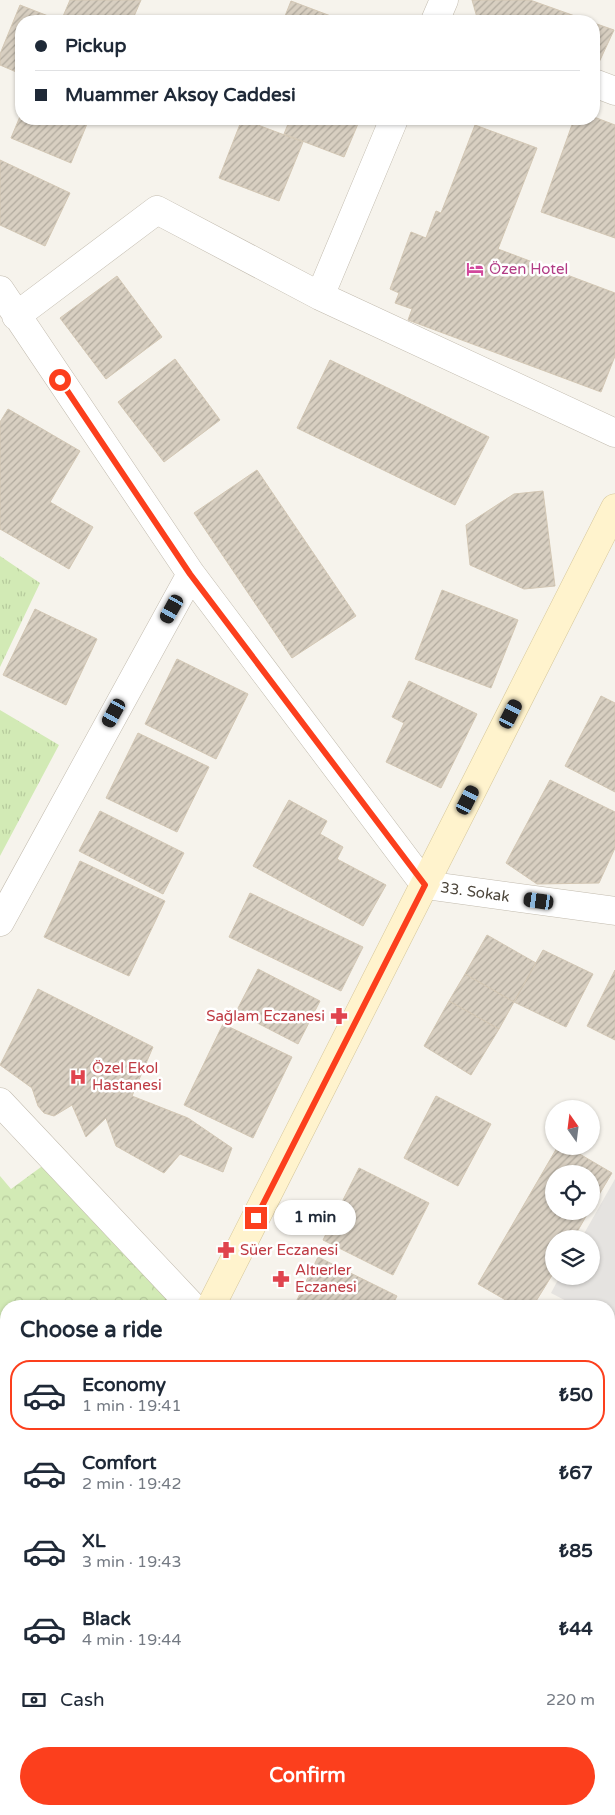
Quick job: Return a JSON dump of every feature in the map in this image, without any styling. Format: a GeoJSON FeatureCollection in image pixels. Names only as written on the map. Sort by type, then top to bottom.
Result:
{"type":"FeatureCollection","features":[{"type":"Feature","properties":{"kind":"main road"},"geometry":{"type":"LineString","coordinates":[[214,1300],[615,508]]}},
{"type":"Feature","properties":{"kind":"street"},"geometry":{"type":"LineString","coordinates":[[438,15],[444,0]]}},
{"type":"Feature","properties":{"kind":"street"},"geometry":{"type":"LineString","coordinates":[[600,85],[615,91]]}},
{"type":"Feature","properties":{"kind":"street"},"geometry":{"type":"LineString","coordinates":[[320,296],[391,125]]}},
{"type":"Feature","properties":{"kind":"street"},"geometry":{"type":"LineString","coordinates":[[16,316],[157,210],[320,296],[615,433]]}},
{"type":"Feature","properties":{"kind":"street"},"geometry":{"type":"LineString","coordinates":[[0,290],[190,574],[425,885]]}},
{"type":"Feature","properties":{"kind":"street"},"geometry":{"type":"LineString","coordinates":[[0,922],[190,574]]}},
{"type":"Feature","properties":{"kind":"street","name":"33. Sokak"},"geometry":{"type":"LineString","coordinates":[[425,885],[615,911]]}},
{"type":"Feature","properties":{"kind":"street"},"geometry":{"type":"LineString","coordinates":[[0,1102],[186,1300]]}},
{"type":"Feature","properties":{"kind":"green space"},"geometry":{"type":"Polygon","coordinates":[[[0,556],[40,583],[0,667],[0,556]]]}},
{"type":"Feature","properties":{"kind":"green space"},"geometry":{"type":"Polygon","coordinates":[[[0,710],[59,745],[0,856],[0,710]]]}},
{"type":"Feature","properties":{"kind":"green space"},"geometry":{"type":"Polygon","coordinates":[[[56,1156],[186,1300],[0,1300],[0,1176],[11,1189],[56,1156]]]}},
{"type":"Feature","properties":{"kind":"shaded area"},"geometry":{"type":"Polygon","coordinates":[[[615,1179],[615,1300],[564,1300],[551,1293],[555,1285],[600,1285],[600,1230],[586,1230],[592,1220],[600,1220],[600,1205],[615,1179]]]}},
{"type":"Feature","properties":{"kind":"building"},"geometry":{"type":"Polygon","coordinates":[[[70,0],[141,0],[135,15],[64,15],[70,0]]]}},
{"type":"Feature","properties":{"kind":"building"},"geometry":{"type":"Polygon","coordinates":[[[472,0],[530,0],[572,15],[476,15],[472,0]]]}},
{"type":"Feature","properties":{"kind":"building"},"geometry":{"type":"Polygon","coordinates":[[[291,1],[328,15],[285,15],[291,1]]]}},
{"type":"Feature","properties":{"kind":"building"},"geometry":{"type":"Polygon","coordinates":[[[20,5],[46,15],[16,15],[20,5]]]}},
{"type":"Feature","properties":{"kind":"building"},"geometry":{"type":"Polygon","coordinates":[[[15,17],[15,71],[0,65],[0,54],[15,17]]]}},
{"type":"Feature","properties":{"kind":"building"},"geometry":{"type":"Polygon","coordinates":[[[600,25],[614,30],[600,60],[600,25]]]}},
{"type":"Feature","properties":{"kind":"building"},"geometry":{"type":"Polygon","coordinates":[[[600,119],[615,125],[615,238],[541,212],[572,125],[600,125],[600,119]]]}},
{"type":"Feature","properties":{"kind":"building"},"geometry":{"type":"Polygon","coordinates":[[[16,125],[87,125],[71,163],[11,138],[16,125]]]}},
{"type":"Feature","properties":{"kind":"building"},"geometry":{"type":"Polygon","coordinates":[[[240,125],[258,125],[303,142],[279,201],[219,178],[240,125]]]}},
{"type":"Feature","properties":{"kind":"building"},"geometry":{"type":"Polygon","coordinates":[[[288,125],[357,125],[344,157],[284,134],[288,125]]]}},
{"type":"Feature","properties":{"kind":"building","name":"Özen Hotel"},"geometry":{"type":"Polygon","coordinates":[[[475,125],[537,148],[498,249],[615,293],[615,356],[601,392],[408,320],[412,309],[395,303],[399,293],[390,289],[411,232],[426,238],[436,211],[441,213],[475,125]]]}},
{"type":"Feature","properties":{"kind":"building"},"geometry":{"type":"Polygon","coordinates":[[[0,160],[70,193],[45,246],[0,225],[0,160]]]}},
{"type":"Feature","properties":{"kind":"building"},"geometry":{"type":"Polygon","coordinates":[[[117,276],[162,337],[106,379],[60,318],[117,276]]]}},
{"type":"Feature","properties":{"kind":"building"},"geometry":{"type":"Polygon","coordinates":[[[175,359],[220,420],[164,462],[118,402],[175,359]]]}},
{"type":"Feature","properties":{"kind":"building"},"geometry":{"type":"Polygon","coordinates":[[[330,360],[489,437],[455,505],[297,428],[330,360]]]}},
{"type":"Feature","properties":{"kind":"building"},"geometry":{"type":"Polygon","coordinates":[[[8,409],[80,451],[50,502],[93,527],[69,569],[0,529],[0,422],[8,409]]]}},
{"type":"Feature","properties":{"kind":"building"},"geometry":{"type":"Polygon","coordinates":[[[257,470],[356,616],[292,658],[194,513],[257,470]]]}},
{"type":"Feature","properties":{"kind":"building"},"geometry":{"type":"Polygon","coordinates":[[[543,491],[555,586],[524,589],[470,565],[466,525],[514,494],[543,491]]]}},
{"type":"Feature","properties":{"kind":"building"},"geometry":{"type":"Polygon","coordinates":[[[442,590],[518,620],[491,688],[415,659],[442,590]]]}},
{"type":"Feature","properties":{"kind":"building"},"geometry":{"type":"Polygon","coordinates":[[[35,609],[97,639],[66,705],[3,675],[35,609]]]}},
{"type":"Feature","properties":{"kind":"building"},"geometry":{"type":"Polygon","coordinates":[[[177,659],[248,694],[216,759],[145,724],[177,659]]]}},
{"type":"Feature","properties":{"kind":"building"},"geometry":{"type":"Polygon","coordinates":[[[409,681],[477,714],[441,788],[386,762],[404,723],[392,717],[409,681]]]}},
{"type":"Feature","properties":{"kind":"building"},"geometry":{"type":"Polygon","coordinates":[[[601,696],[615,703],[615,792],[565,766],[601,696]]]}},
{"type":"Feature","properties":{"kind":"building"},"geometry":{"type":"Polygon","coordinates":[[[138,733],[209,767],[177,832],[106,798],[138,733]]]}},
{"type":"Feature","properties":{"kind":"building"},"geometry":{"type":"Polygon","coordinates":[[[550,780],[615,812],[615,848],[599,883],[537,884],[506,863],[550,780]]]}},
{"type":"Feature","properties":{"kind":"building"},"geometry":{"type":"Polygon","coordinates":[[[289,800],[327,821],[320,834],[343,847],[337,859],[386,885],[363,926],[253,866],[289,800]]]}},
{"type":"Feature","properties":{"kind":"building"},"geometry":{"type":"Polygon","coordinates":[[[100,811],[184,853],[163,894],[79,851],[100,811]]]}},
{"type":"Feature","properties":{"kind":"building"},"geometry":{"type":"Polygon","coordinates":[[[80,861],[165,901],[129,976],[44,937],[80,861]]]}},
{"type":"Feature","properties":{"kind":"building"},"geometry":{"type":"Polygon","coordinates":[[[250,893],[363,947],[341,991],[229,937],[250,893]]]}},
{"type":"Feature","properties":{"kind":"building"},"geometry":{"type":"Polygon","coordinates":[[[487,935],[536,963],[514,1002],[465,974],[487,935]]]}},
{"type":"Feature","properties":{"kind":"building"},"geometry":{"type":"Polygon","coordinates":[[[543,950],[593,974],[566,1027],[514,1002],[543,950]]]}},
{"type":"Feature","properties":{"kind":"building"},"geometry":{"type":"Polygon","coordinates":[[[258,969],[320,1001],[298,1044],[236,1012],[258,969]]]}},
{"type":"Feature","properties":{"kind":"building"},"geometry":{"type":"Polygon","coordinates":[[[615,970],[615,1040],[587,1026],[615,970]]]}},
{"type":"Feature","properties":{"kind":"building"},"geometry":{"type":"Polygon","coordinates":[[[465,974],[514,1002],[499,1029],[449,1001],[465,974]]]}},
{"type":"Feature","properties":{"kind":"building","name":"Özel Ekol Hastanesi"},"geometry":{"type":"Polygon","coordinates":[[[38,989],[153,1047],[132,1096],[188,1118],[232,1148],[223,1172],[180,1154],[164,1173],[116,1146],[106,1118],[86,1137],[72,1105],[54,1116],[44,1113],[38,1106],[32,1088],[0,1065],[38,989]]]}},
{"type":"Feature","properties":{"kind":"building"},"geometry":{"type":"Polygon","coordinates":[[[449,1001],[499,1029],[471,1075],[424,1046],[449,1001]]]}},
{"type":"Feature","properties":{"kind":"building"},"geometry":{"type":"Polygon","coordinates":[[[223,1024],[292,1057],[253,1138],[184,1105],[223,1024]]]}},
{"type":"Feature","properties":{"kind":"building"},"geometry":{"type":"Polygon","coordinates":[[[436,1096],[491,1124],[458,1186],[404,1158],[436,1096]]]}},
{"type":"Feature","properties":{"kind":"building"},"geometry":{"type":"Polygon","coordinates":[[[553,1155],[581,1155],[598,1165],[547,1165],[553,1155]]]}},
{"type":"Feature","properties":{"kind":"building"},"geometry":{"type":"Polygon","coordinates":[[[600,1166],[612,1173],[600,1193],[600,1166]]]}},
{"type":"Feature","properties":{"kind":"building"},"geometry":{"type":"Polygon","coordinates":[[[359,1168],[429,1203],[393,1275],[323,1240],[359,1168]]]}},
{"type":"Feature","properties":{"kind":"building"},"geometry":{"type":"Polygon","coordinates":[[[545,1168],[545,1220],[584,1220],[578,1230],[545,1230],[546,1285],[537,1300],[506,1300],[478,1284],[545,1168]]]}},
{"type":"Feature","properties":{"kind":"building"},"geometry":{"type":"Polygon","coordinates":[[[318,1257],[397,1296],[395,1300],[297,1300],[318,1257]]]}},
{"type":"Feature","properties":{"kind":"place","name":"Özen Hotel"},"geometry":{"type":"Point","coordinates":[475,269]}},
{"type":"Feature","properties":{"kind":"place","name":"Sağlam Eczanesi"},"geometry":{"type":"Point","coordinates":[339,1016]}},
{"type":"Feature","properties":{"kind":"place","name":"Özel Ekol Hastanesi"},"geometry":{"type":"Point","coordinates":[78,1077]}},
{"type":"Feature","properties":{"kind":"place","name":"Süer Eczanesi"},"geometry":{"type":"Point","coordinates":[226,1250]}},
{"type":"Feature","properties":{"kind":"place","name":"Altıerler Eczanesi"},"geometry":{"type":"Point","coordinates":[281,1279]}},
{"type":"Feature","properties":{"kind":"route"},"geometry":{"type":"LineString","coordinates":[[60,380],[190,574],[425,885],[256,1218]]}}]}
